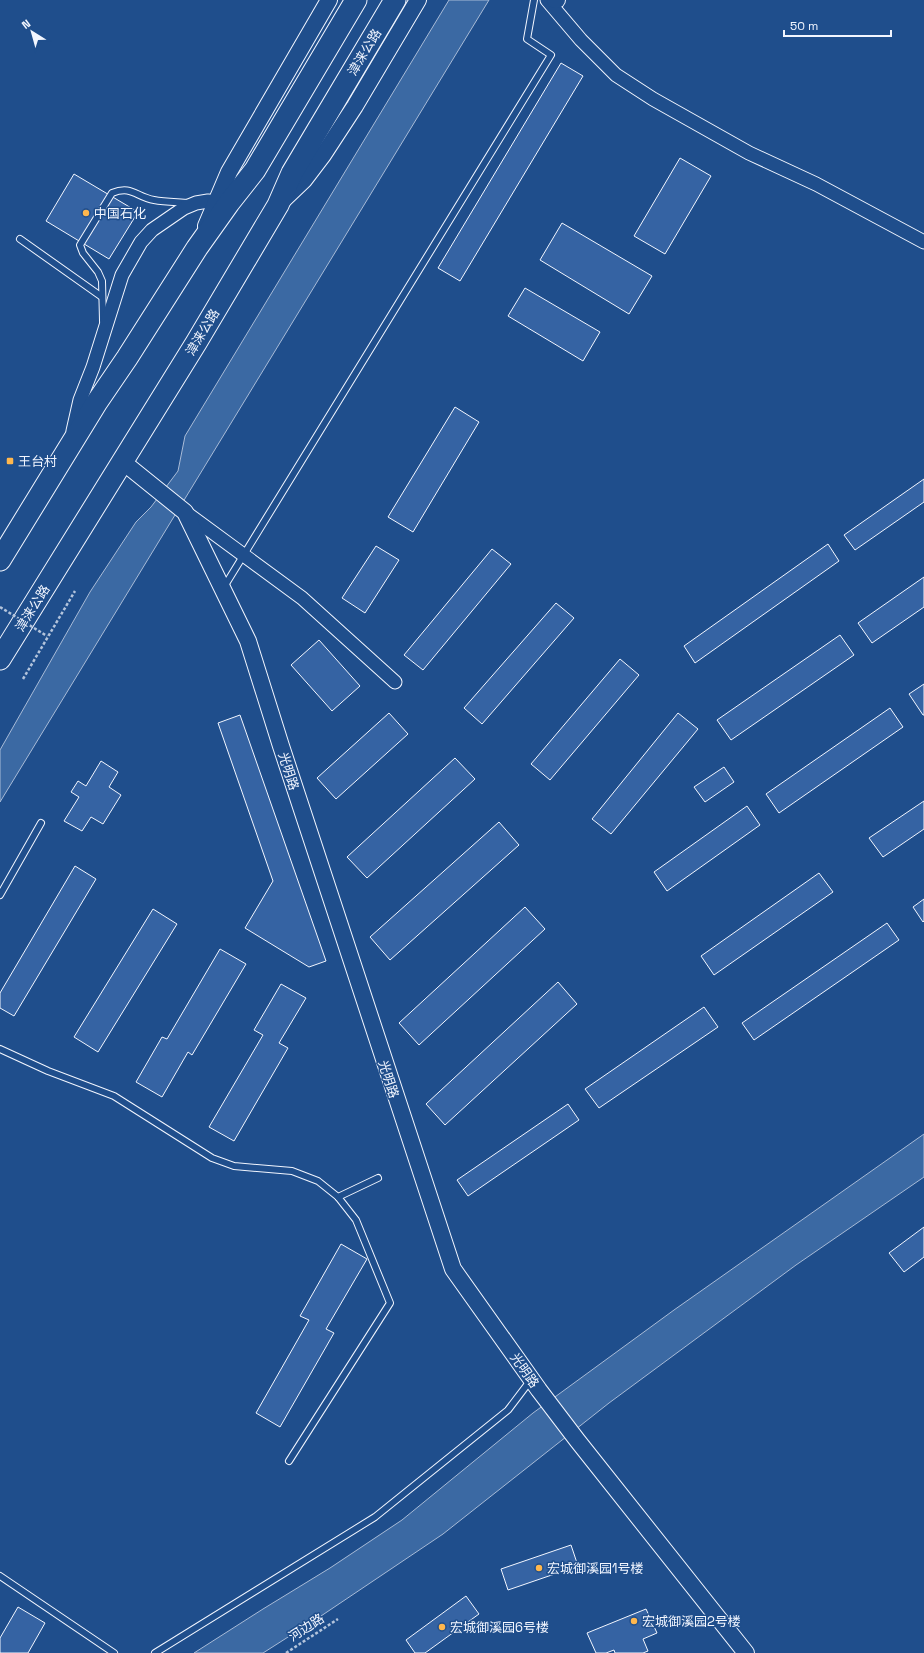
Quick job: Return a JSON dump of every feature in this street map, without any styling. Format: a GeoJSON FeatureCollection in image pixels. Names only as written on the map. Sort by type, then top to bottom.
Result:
{"type":"FeatureCollection","features":[{"type":"Feature","properties":{"kind":"highway"},"geometry":{"type":"LineString","coordinates":[[0,560],[97,402],[197,248],[222,202],[255,170],[356,0]]}},
{"type":"Feature","properties":{"kind":"highway","name":"津涞公路"},"geometry":{"type":"LineString","coordinates":[[0,659],[196,343],[278,205],[292,173],[395,0]]}},
{"type":"Feature","properties":{"kind":"street"},"geometry":{"type":"LineString","coordinates":[[70,447],[80,400],[93,367],[122,275],[141,242],[152,230],[184,208],[196,203],[222,202],[229,172],[329,0]]}},
{"type":"Feature","properties":{"kind":"street"},"geometry":{"type":"LineString","coordinates":[[278,205],[304,180],[323,155],[355,106],[418,0]]}},
{"type":"Feature","properties":{"kind":"street"},"geometry":{"type":"LineString","coordinates":[[547,0],[581,40],[616,75],[653,99],[750,154],[816,184],[924,242]]}},
{"type":"Feature","properties":{"kind":"street","name":"光明路"},"geometry":{"type":"LineString","coordinates":[[123,462],[185,512],[248,641],[300,806],[453,1269],[535,1385],[746,1653]]}},
{"type":"Feature","properties":{"kind":"street"},"geometry":{"type":"LineString","coordinates":[[185,512],[302,598],[395,682]]}},
{"type":"Feature","properties":{"kind":"lane"},"geometry":{"type":"LineString","coordinates":[[222,589],[551,56],[527,39],[534,0]]}},
{"type":"Feature","properties":{"kind":"lane"},"geometry":{"type":"LineString","coordinates":[[103,332],[101,276],[88,262],[80,245],[112,193],[124,189],[154,200],[196,203]]}},
{"type":"Feature","properties":{"kind":"lane"},"geometry":{"type":"LineString","coordinates":[[20,239],[102,297]]}},
{"type":"Feature","properties":{"kind":"lane"},"geometry":{"type":"LineString","coordinates":[[0,895],[40,823]]}},
{"type":"Feature","properties":{"kind":"lane"},"geometry":{"type":"LineString","coordinates":[[0,1049],[114,1096],[212,1158],[234,1166],[292,1171],[318,1181],[338,1197],[356,1220],[390,1303],[289,1461]]}},
{"type":"Feature","properties":{"kind":"lane"},"geometry":{"type":"LineString","coordinates":[[338,1197],[378,1178]]}},
{"type":"Feature","properties":{"kind":"lane"},"geometry":{"type":"LineString","coordinates":[[155,1653],[375,1517],[508,1410],[535,1385]]}},
{"type":"Feature","properties":{"kind":"lane"},"geometry":{"type":"LineString","coordinates":[[0,1576],[114,1653]]}},
{"type":"Feature","properties":{"kind":"path"},"geometry":{"type":"LineString","coordinates":[[23,679],[47,636],[75,591]]}},
{"type":"Feature","properties":{"kind":"path"},"geometry":{"type":"LineString","coordinates":[[0,607],[47,636]]}},
{"type":"Feature","properties":{"kind":"path","name":"河边路"},"geometry":{"type":"LineString","coordinates":[[286,1653],[338,1618]]}},
{"type":"Feature","properties":{"kind":"water"},"geometry":{"type":"Polygon","coordinates":[[[449,0],[489,0],[0,802],[0,750],[90,592],[136,522],[151,507],[178,471],[185,436],[449,0]]]}},
{"type":"Feature","properties":{"kind":"water"},"geometry":{"type":"Polygon","coordinates":[[[924,1134],[924,1177],[796,1265],[609,1403],[443,1534],[263,1653],[194,1653],[330,1568],[402,1520],[533,1413],[674,1310],[924,1134]]]}},
{"type":"Feature","properties":{"kind":"building"},"geometry":{"type":"Polygon","coordinates":[[[561,63],[583,76],[460,281],[438,268],[561,63]]]}},
{"type":"Feature","properties":{"kind":"building"},"geometry":{"type":"Polygon","coordinates":[[[680,158],[711,176],[665,254],[634,236],[680,158]]]}},
{"type":"Feature","properties":{"kind":"building"},"geometry":{"type":"Polygon","coordinates":[[[74,174],[138,212],[109,259],[46,221],[74,174]]]}},
{"type":"Feature","properties":{"kind":"building"},"geometry":{"type":"Polygon","coordinates":[[[562,223],[652,276],[629,314],[540,260],[562,223]]]}},
{"type":"Feature","properties":{"kind":"building"},"geometry":{"type":"Polygon","coordinates":[[[525,288],[600,332],[583,361],[508,316],[525,288]]]}},
{"type":"Feature","properties":{"kind":"building"},"geometry":{"type":"Polygon","coordinates":[[[455,407],[479,422],[413,532],[388,517],[455,407]]]}},
{"type":"Feature","properties":{"kind":"building"},"geometry":{"type":"Polygon","coordinates":[[[924,479],[924,502],[855,550],[844,535],[924,479]]]}},
{"type":"Feature","properties":{"kind":"building"},"geometry":{"type":"Polygon","coordinates":[[[828,544],[839,561],[695,663],[684,646],[828,544]]]}},
{"type":"Feature","properties":{"kind":"building"},"geometry":{"type":"Polygon","coordinates":[[[376,546],[399,560],[365,613],[342,598],[376,546]]]}},
{"type":"Feature","properties":{"kind":"building"},"geometry":{"type":"Polygon","coordinates":[[[492,549],[511,564],[423,670],[404,655],[492,549]]]}},
{"type":"Feature","properties":{"kind":"building"},"geometry":{"type":"Polygon","coordinates":[[[924,577],[924,607],[872,643],[858,623],[924,577]]]}},
{"type":"Feature","properties":{"kind":"building"},"geometry":{"type":"Polygon","coordinates":[[[556,603],[574,618],[482,724],[464,708],[556,603]]]}},
{"type":"Feature","properties":{"kind":"building"},"geometry":{"type":"Polygon","coordinates":[[[840,635],[854,655],[731,740],[717,720],[840,635]]]}},
{"type":"Feature","properties":{"kind":"building"},"geometry":{"type":"Polygon","coordinates":[[[319,640],[360,686],[332,711],[291,665],[319,640]]]}},
{"type":"Feature","properties":{"kind":"building"},"geometry":{"type":"Polygon","coordinates":[[[620,659],[639,675],[550,780],[531,764],[620,659]]]}},
{"type":"Feature","properties":{"kind":"building"},"geometry":{"type":"Polygon","coordinates":[[[924,684],[924,715],[923,715],[909,694],[924,684]]]}},
{"type":"Feature","properties":{"kind":"building"},"geometry":{"type":"Polygon","coordinates":[[[890,708],[903,727],[779,813],[766,794],[890,708]]]}},
{"type":"Feature","properties":{"kind":"building"},"geometry":{"type":"Polygon","coordinates":[[[389,713],[408,734],[336,799],[317,778],[389,713]]]}},
{"type":"Feature","properties":{"kind":"building"},"geometry":{"type":"Polygon","coordinates":[[[678,713],[698,729],[611,834],[592,819],[678,713]]]}},
{"type":"Feature","properties":{"kind":"building"},"geometry":{"type":"Polygon","coordinates":[[[240,715],[326,961],[309,967],[245,928],[273,881],[218,723],[240,715]]]}},
{"type":"Feature","properties":{"kind":"building"},"geometry":{"type":"Polygon","coordinates":[[[455,758],[475,779],[367,878],[347,857],[455,758]]]}},
{"type":"Feature","properties":{"kind":"building"},"geometry":{"type":"Polygon","coordinates":[[[101,761],[118,772],[109,787],[121,795],[103,824],[91,817],[82,831],[64,821],[79,797],[71,792],[78,781],[86,786],[101,761]]]}},
{"type":"Feature","properties":{"kind":"building"},"geometry":{"type":"Polygon","coordinates":[[[724,767],[734,782],[705,802],[694,787],[724,767]]]}},
{"type":"Feature","properties":{"kind":"building"},"geometry":{"type":"Polygon","coordinates":[[[924,801],[924,829],[883,857],[869,838],[924,801]]]}},
{"type":"Feature","properties":{"kind":"building"},"geometry":{"type":"Polygon","coordinates":[[[747,806],[760,825],[667,891],[654,872],[747,806]]]}},
{"type":"Feature","properties":{"kind":"building"},"geometry":{"type":"Polygon","coordinates":[[[499,822],[519,845],[390,960],[370,937],[499,822]]]}},
{"type":"Feature","properties":{"kind":"building"},"geometry":{"type":"Polygon","coordinates":[[[75,866],[96,879],[14,1016],[0,1008],[0,993],[75,866]]]}},
{"type":"Feature","properties":{"kind":"building"},"geometry":{"type":"Polygon","coordinates":[[[819,873],[833,892],[714,975],[701,956],[819,873]]]}},
{"type":"Feature","properties":{"kind":"building"},"geometry":{"type":"Polygon","coordinates":[[[924,899],[924,921],[923,922],[913,907],[924,899]]]}},
{"type":"Feature","properties":{"kind":"building"},"geometry":{"type":"Polygon","coordinates":[[[525,907],[545,929],[419,1045],[399,1023],[525,907]]]}},
{"type":"Feature","properties":{"kind":"building"},"geometry":{"type":"Polygon","coordinates":[[[153,909],[177,924],[98,1052],[74,1037],[153,909]]]}},
{"type":"Feature","properties":{"kind":"building"},"geometry":{"type":"Polygon","coordinates":[[[887,923],[899,940],[754,1040],[742,1023],[887,923]]]}},
{"type":"Feature","properties":{"kind":"building"},"geometry":{"type":"Polygon","coordinates":[[[220,949],[246,964],[192,1055],[188,1052],[162,1097],[136,1082],[162,1037],[167,1039],[220,949]]]}},
{"type":"Feature","properties":{"kind":"building"},"geometry":{"type":"Polygon","coordinates":[[[558,982],[577,1004],[445,1125],[426,1104],[558,982]]]}},
{"type":"Feature","properties":{"kind":"building"},"geometry":{"type":"Polygon","coordinates":[[[281,984],[306,998],[279,1043],[288,1048],[234,1141],[209,1127],[263,1035],[254,1030],[281,984]]]}},
{"type":"Feature","properties":{"kind":"building"},"geometry":{"type":"Polygon","coordinates":[[[704,1007],[718,1027],[599,1108],[585,1089],[704,1007]]]}},
{"type":"Feature","properties":{"kind":"building"},"geometry":{"type":"Polygon","coordinates":[[[568,1104],[579,1120],[468,1196],[457,1180],[568,1104]]]}},
{"type":"Feature","properties":{"kind":"building"},"geometry":{"type":"Polygon","coordinates":[[[924,1227],[924,1257],[904,1272],[889,1253],[924,1227]]]}},
{"type":"Feature","properties":{"kind":"building"},"geometry":{"type":"Polygon","coordinates":[[[341,1244],[367,1259],[326,1329],[334,1333],[280,1427],[256,1413],[309,1320],[300,1316],[341,1244]]]}},
{"type":"Feature","properties":{"kind":"building","name":"宏城御溪园1号楼"},"geometry":{"type":"Polygon","coordinates":[[[571,1545],[578,1566],[508,1590],[501,1569],[571,1545]]]}},
{"type":"Feature","properties":{"kind":"building","name":"宏城御溪园6号楼"},"geometry":{"type":"Polygon","coordinates":[[[466,1596],[479,1614],[425,1653],[415,1653],[406,1640],[466,1596]]]}},
{"type":"Feature","properties":{"kind":"building"},"geometry":{"type":"Polygon","coordinates":[[[18,1607],[45,1623],[28,1653],[0,1653],[0,1638],[18,1607]]]}},
{"type":"Feature","properties":{"kind":"building","name":"宏城御溪园2号楼"},"geometry":{"type":"Polygon","coordinates":[[[646,1609],[657,1633],[643,1639],[648,1651],[643,1653],[615,1653],[614,1650],[606,1653],[596,1653],[587,1633],[646,1609]]]}},
{"type":"Feature","properties":{"kind":"place","name":"中国石化"},"geometry":{"type":"Point","coordinates":[86,213]}},
{"type":"Feature","properties":{"kind":"place","name":"王台村"},"geometry":{"type":"Point","coordinates":[10,461]}},
{"type":"Feature","properties":{"kind":"place","name":"宏城御溪园1号楼"},"geometry":{"type":"Point","coordinates":[539,1568]}},
{"type":"Feature","properties":{"kind":"place","name":"宏城御溪园2号楼"},"geometry":{"type":"Point","coordinates":[634,1621]}},
{"type":"Feature","properties":{"kind":"place","name":"宏城御溪园6号楼"},"geometry":{"type":"Point","coordinates":[442,1627]}}]}
